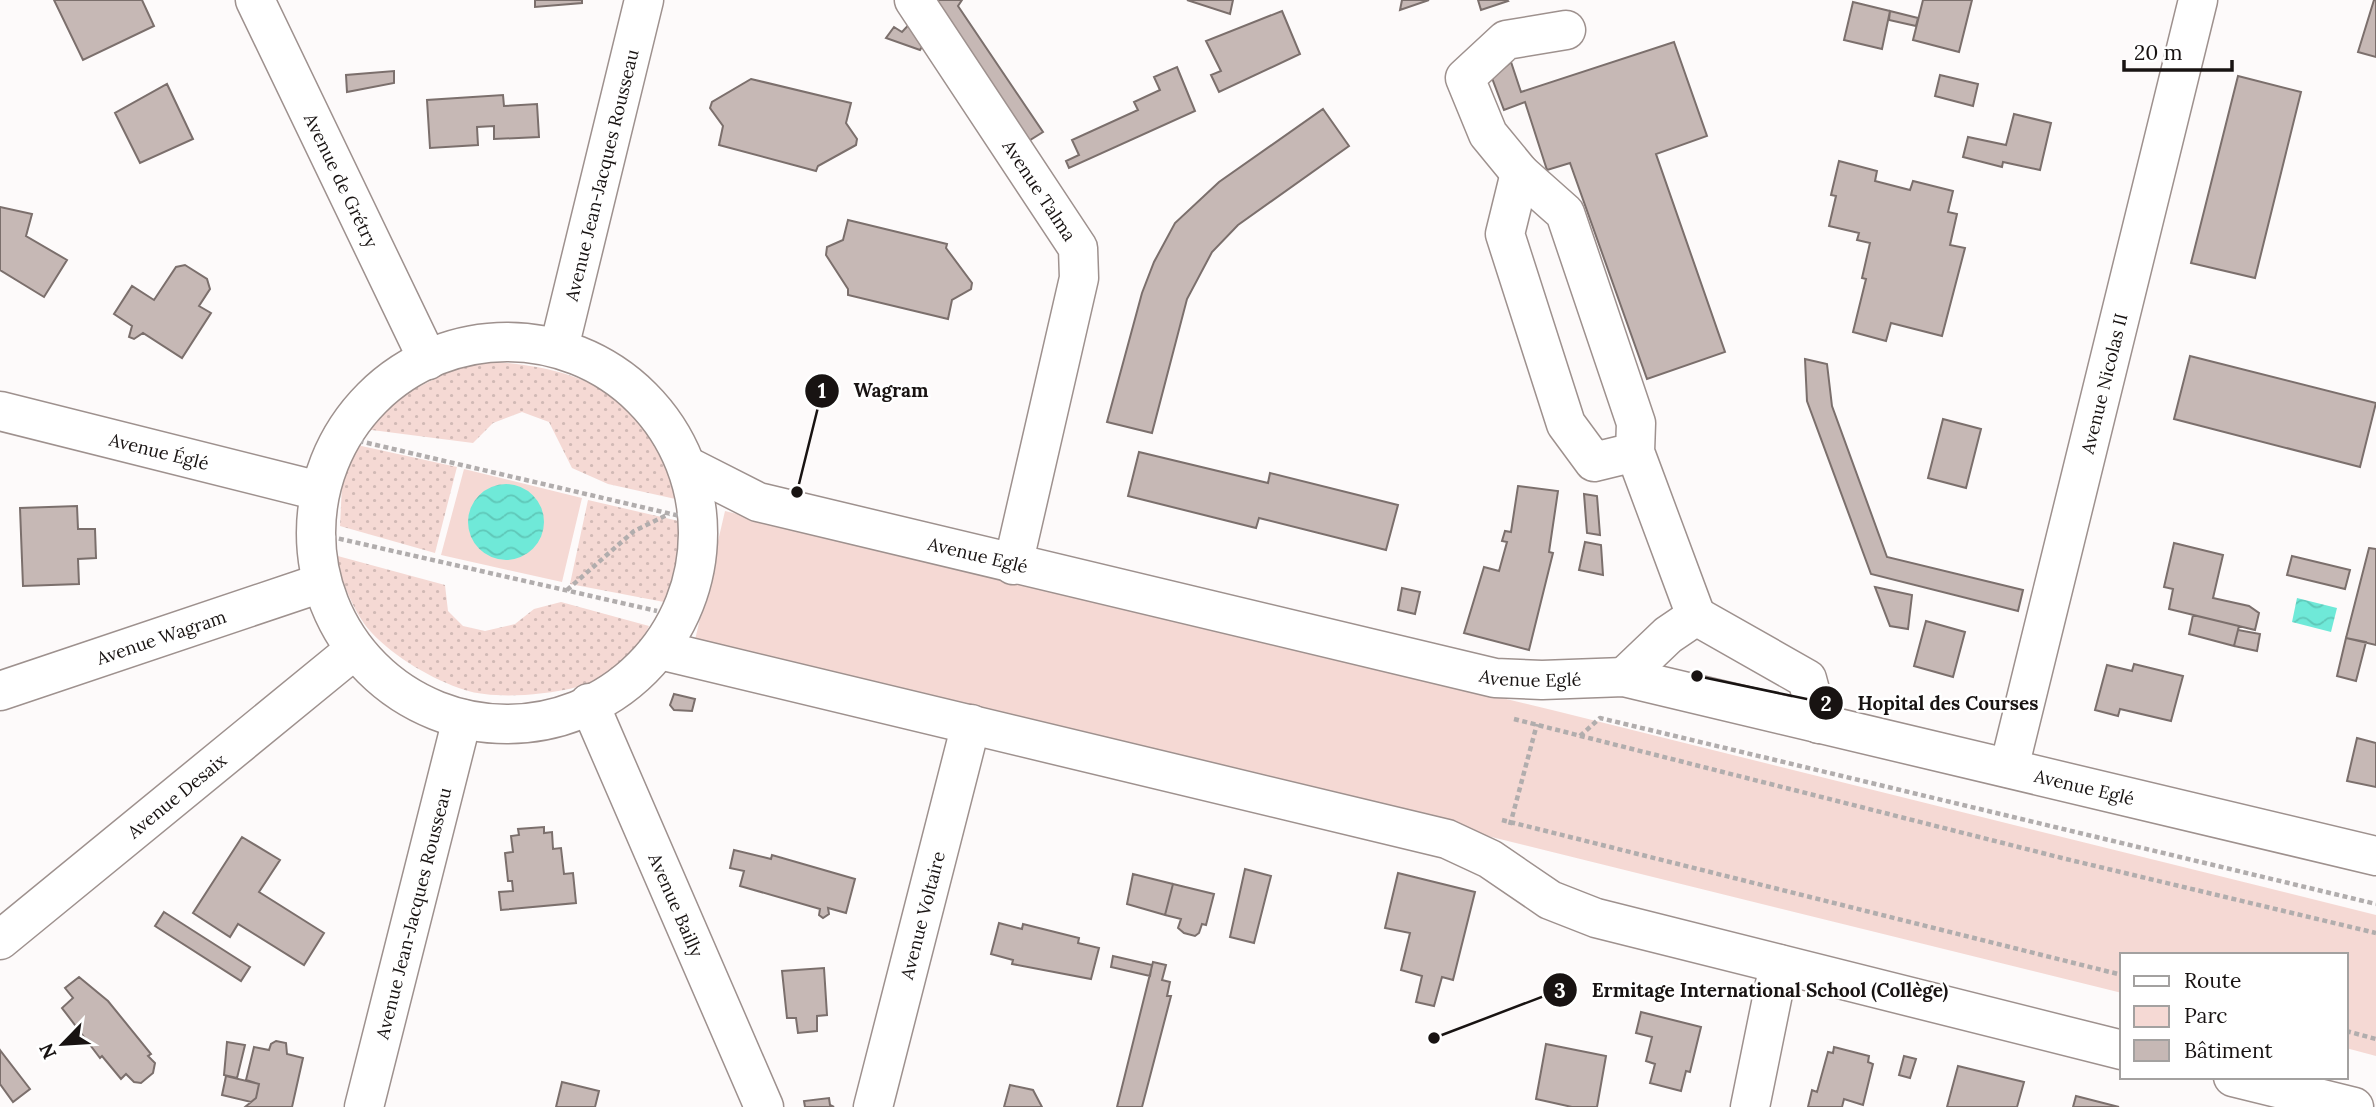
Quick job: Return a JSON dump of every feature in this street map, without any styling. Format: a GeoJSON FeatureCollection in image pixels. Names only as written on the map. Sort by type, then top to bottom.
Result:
{"type":"FeatureCollection","features":[{"type":"Feature","properties":{"kind":"street","name":"Avenue de Grétry"},"geometry":{"type":"LineString","coordinates":[[255,0],[428,360]]}},
{"type":"Feature","properties":{"kind":"street","name":"Avenue Jean-Jacques Rousseau"},"geometry":{"type":"LineString","coordinates":[[559,348],[644,0]]}},
{"type":"Feature","properties":{"kind":"street","name":"Avenue Talma"},"geometry":{"type":"LineString","coordinates":[[914,0],[1078,248],[1079,278],[1013,565]]}},
{"type":"Feature","properties":{"kind":"street","name":"Avenue Nicolas II"},"geometry":{"type":"LineString","coordinates":[[2009,768],[2198,0]]}},
{"type":"Feature","properties":{"kind":"street"},"geometry":{"type":"LineString","coordinates":[[1566,30],[1506,40],[1465,78],[1488,134],[1520,173],[1565,213],[1636,423],[1635,452],[1696,615],[1807,679],[1819,724]]}},
{"type":"Feature","properties":{"kind":"street"},"geometry":{"type":"LineString","coordinates":[[1520,173],[1505,234],[1566,424],[1594,462],[1635,452]]}},
{"type":"Feature","properties":{"kind":"street"},"geometry":{"type":"LineString","coordinates":[[492,342],[559,348],[615,373],[653,406],[662,415],[693,469],[677,615],[660,650],[626,679],[589,703],[531,721],[462,719],[400,697],[353,651],[334,619],[321,583],[314,533],[318,491],[342,437],[379,392],[428,360],[492,342]]}},
{"type":"Feature","properties":{"kind":"street","name":"Avenue Églé"},"geometry":{"type":"LineString","coordinates":[[0,411],[318,491]]}},
{"type":"Feature","properties":{"kind":"street","name":"Avenue Eglé"},"geometry":{"type":"LineString","coordinates":[[693,469],[758,502],[1495,678],[1542,680],[1624,677],[2376,856]]}},
{"type":"Feature","properties":{"kind":"street","name":"Avenue Wagram"},"geometry":{"type":"LineString","coordinates":[[0,691],[321,583]]}},
{"type":"Feature","properties":{"kind":"street"},"geometry":{"type":"LineString","coordinates":[[1624,677],[1668,635],[1696,615]]}},
{"type":"Feature","properties":{"kind":"street"},"geometry":{"type":"LineString","coordinates":[[660,650],[1447,839],[1490,859],[1550,900],[1596,918],[2120,1049]]}},
{"type":"Feature","properties":{"kind":"street","name":"Avenue Desaix"},"geometry":{"type":"LineString","coordinates":[[0,940],[353,651]]}},
{"type":"Feature","properties":{"kind":"street","name":"Avenue Bailly"},"geometry":{"type":"LineString","coordinates":[[589,703],[764,1107]]}},
{"type":"Feature","properties":{"kind":"street","name":"Avenue Jean-Jacques Rousseau"},"geometry":{"type":"LineString","coordinates":[[364,1107],[462,719]]}},
{"type":"Feature","properties":{"kind":"street","name":"Avenue Voltaire"},"geometry":{"type":"LineString","coordinates":[[873,1107],[971,724]]}},
{"type":"Feature","properties":{"kind":"street"},"geometry":{"type":"LineString","coordinates":[[1750,1107],[1779,964]]}},
{"type":"Feature","properties":{"kind":"street"},"geometry":{"type":"LineString","coordinates":[[2241,1079],[2354,1107]]}},
{"type":"Feature","properties":{"kind":"path"},"geometry":{"type":"LineString","coordinates":[[342,437],[687,517]]}},
{"type":"Feature","properties":{"kind":"path"},"geometry":{"type":"LineString","coordinates":[[566,590],[634,531],[687,517]]}},
{"type":"Feature","properties":{"kind":"path"},"geometry":{"type":"LineString","coordinates":[[314,533],[677,615]]}},
{"type":"Feature","properties":{"kind":"path"},"geometry":{"type":"LineString","coordinates":[[1579,736],[1600,718],[2376,904]]}},
{"type":"Feature","properties":{"kind":"path"},"geometry":{"type":"LineString","coordinates":[[1506,835],[1537,724],[2376,933]]}},
{"type":"Feature","properties":{"kind":"path"},"geometry":{"type":"LineString","coordinates":[[2348,1031],[2376,1038]]}},
{"type":"Feature","properties":{"kind":"green space"},"geometry":{"type":"Polygon","coordinates":[[[471,360],[545,369],[603,390],[626,408],[647,431],[680,500],[608,484],[572,468],[549,422],[522,412],[493,423],[473,443],[364,429],[409,392],[471,360]]]}},
{"type":"Feature","properties":{"kind":"green space"},"geometry":{"type":"Polygon","coordinates":[[[357,445],[457,467],[435,553],[340,526],[342,485],[357,445]]]}},
{"type":"Feature","properties":{"kind":"green space"},"geometry":{"type":"Polygon","coordinates":[[[464,469],[582,498],[562,582],[441,555],[464,469]]]}},
{"type":"Feature","properties":{"kind":"green space"},"geometry":{"type":"Polygon","coordinates":[[[588,500],[683,522],[677,565],[664,602],[570,584],[588,500]]]}},
{"type":"Feature","properties":{"kind":"green space"},"geometry":{"type":"Polygon","coordinates":[[[725,511],[1552,710],[2376,915],[2376,1056],[2348,1049],[2348,953],[2120,953],[2120,993],[695,640],[725,511]]]}},
{"type":"Feature","properties":{"kind":"green space"},"geometry":{"type":"Polygon","coordinates":[[[334,555],[445,585],[448,611],[463,626],[485,631],[515,624],[534,609],[561,602],[649,626],[632,661],[614,674],[595,682],[526,695],[482,694],[440,680],[415,667],[380,641],[364,624],[353,605],[334,555]]]}},
{"type":"Feature","properties":{"kind":"water"},"geometry":{"type":"Polygon","coordinates":[[[506,484],[521,487],[533,495],[541,507],[544,522],[541,537],[533,549],[521,557],[506,560],[491,557],[479,549],[471,537],[468,522],[471,507],[479,495],[491,487],[506,484]]]}},
{"type":"Feature","properties":{"kind":"water"},"geometry":{"type":"Polygon","coordinates":[[[2297,598],[2337,608],[2331,632],[2292,622],[2297,598]]]}},
{"type":"Feature","properties":{"kind":"building"},"geometry":{"type":"Polygon","coordinates":[[[54,0],[142,0],[154,26],[83,60],[54,0]]]}},
{"type":"Feature","properties":{"kind":"building"},"geometry":{"type":"Polygon","coordinates":[[[535,0],[582,0],[582,3],[535,7],[535,0]]]}},
{"type":"Feature","properties":{"kind":"building"},"geometry":{"type":"Polygon","coordinates":[[[933,0],[962,0],[958,6],[1043,132],[1022,145],[933,0]]]}},
{"type":"Feature","properties":{"kind":"building"},"geometry":{"type":"Polygon","coordinates":[[[1187,0],[1233,0],[1230,14],[1187,0]]]}},
{"type":"Feature","properties":{"kind":"building"},"geometry":{"type":"Polygon","coordinates":[[[1402,0],[1429,0],[1400,10],[1402,0]]]}},
{"type":"Feature","properties":{"kind":"building"},"geometry":{"type":"Polygon","coordinates":[[[1478,0],[1507,0],[1508,1],[1481,10],[1478,0]]]}},
{"type":"Feature","properties":{"kind":"building"},"geometry":{"type":"Polygon","coordinates":[[[1923,0],[1972,0],[1959,52],[1913,40],[1923,0]]]}},
{"type":"Feature","properties":{"kind":"building"},"geometry":{"type":"Polygon","coordinates":[[[2376,0],[2376,57],[2358,52],[2376,0]]]}},
{"type":"Feature","properties":{"kind":"building"},"geometry":{"type":"Polygon","coordinates":[[[1853,2],[1890,11],[1882,49],[1844,40],[1853,2]]]}},
{"type":"Feature","properties":{"kind":"building"},"geometry":{"type":"Polygon","coordinates":[[[1282,11],[1300,54],[1219,92],[1211,75],[1221,71],[1206,41],[1282,11]]]}},
{"type":"Feature","properties":{"kind":"building"},"geometry":{"type":"Polygon","coordinates":[[[1890,11],[1918,18],[1916,26],[1889,20],[1890,11]]]}},
{"type":"Feature","properties":{"kind":"building"},"geometry":{"type":"Polygon","coordinates":[[[915,18],[928,37],[920,50],[886,38],[894,27],[902,32],[915,18]]]}},
{"type":"Feature","properties":{"kind":"building"},"geometry":{"type":"Polygon","coordinates":[[[1674,42],[1707,136],[1656,154],[1725,352],[1647,379],[1570,163],[1547,170],[1525,102],[1504,110],[1492,78],[1511,62],[1521,92],[1674,42]]]}},
{"type":"Feature","properties":{"kind":"building"},"geometry":{"type":"Polygon","coordinates":[[[1177,67],[1195,111],[1069,168],[1066,161],[1079,155],[1072,140],[1138,110],[1134,102],[1160,90],[1154,77],[1177,67]]]}},
{"type":"Feature","properties":{"kind":"building"},"geometry":{"type":"Polygon","coordinates":[[[394,71],[394,83],[347,92],[346,75],[394,71]]]}},
{"type":"Feature","properties":{"kind":"building"},"geometry":{"type":"Polygon","coordinates":[[[1940,75],[1978,84],[1973,106],[1935,96],[1940,75]]]}},
{"type":"Feature","properties":{"kind":"building"},"geometry":{"type":"Polygon","coordinates":[[[2238,76],[2301,92],[2255,278],[2191,263],[2238,76]]]}},
{"type":"Feature","properties":{"kind":"building"},"geometry":{"type":"Polygon","coordinates":[[[751,79],[851,103],[846,123],[857,139],[856,145],[818,166],[816,171],[719,145],[723,126],[710,108],[712,102],[751,79]]]}},
{"type":"Feature","properties":{"kind":"building"},"geometry":{"type":"Polygon","coordinates":[[[167,84],[193,139],[140,163],[115,113],[167,84]]]}},
{"type":"Feature","properties":{"kind":"building"},"geometry":{"type":"Polygon","coordinates":[[[503,95],[504,106],[537,104],[539,137],[494,139],[494,126],[477,127],[478,145],[430,148],[427,100],[503,95]]]}},
{"type":"Feature","properties":{"kind":"building"},"geometry":{"type":"Polygon","coordinates":[[[1323,109],[1349,146],[1238,225],[1212,252],[1187,299],[1152,433],[1107,422],[1142,293],[1154,262],[1175,223],[1219,182],[1323,109]]]}},
{"type":"Feature","properties":{"kind":"building"},"geometry":{"type":"Polygon","coordinates":[[[2014,114],[2051,123],[2040,170],[2003,162],[2002,167],[1963,157],[1968,137],[2006,145],[2014,114]]]}},
{"type":"Feature","properties":{"kind":"building"},"geometry":{"type":"Polygon","coordinates":[[[1839,161],[1877,171],[1875,181],[1910,190],[1913,181],[1953,191],[1948,212],[1957,214],[1950,245],[1965,248],[1942,336],[1891,323],[1886,341],[1853,332],[1866,279],[1862,278],[1870,243],[1857,240],[1859,233],[1829,226],[1836,196],[1831,195],[1839,161]]]}},
{"type":"Feature","properties":{"kind":"building"},"geometry":{"type":"Polygon","coordinates":[[[0,207],[32,214],[26,236],[67,260],[44,297],[0,270],[0,207]]]}},
{"type":"Feature","properties":{"kind":"building"},"geometry":{"type":"Polygon","coordinates":[[[848,220],[947,244],[946,248],[972,283],[971,289],[952,300],[948,319],[848,295],[848,289],[826,255],[827,247],[843,240],[848,220]]]}},
{"type":"Feature","properties":{"kind":"building"},"geometry":{"type":"Polygon","coordinates":[[[185,265],[207,279],[210,289],[199,306],[211,313],[182,358],[143,333],[134,339],[129,337],[132,326],[114,314],[132,286],[154,300],[176,267],[185,265]]]}},
{"type":"Feature","properties":{"kind":"building"},"geometry":{"type":"Polygon","coordinates":[[[2190,356],[2376,403],[2360,467],[2174,419],[2190,356]]]}},
{"type":"Feature","properties":{"kind":"building"},"geometry":{"type":"Polygon","coordinates":[[[1805,359],[1827,364],[1832,406],[1887,557],[2023,590],[2018,611],[1871,574],[1807,401],[1805,359]]]}},
{"type":"Feature","properties":{"kind":"building"},"geometry":{"type":"Polygon","coordinates":[[[1943,419],[1981,429],[1966,488],[1928,478],[1943,419]]]}},
{"type":"Feature","properties":{"kind":"building"},"geometry":{"type":"Polygon","coordinates":[[[1139,452],[1268,483],[1270,473],[1398,505],[1386,550],[1259,518],[1256,528],[1128,496],[1139,452]]]}},
{"type":"Feature","properties":{"kind":"building"},"geometry":{"type":"Polygon","coordinates":[[[1518,486],[1558,491],[1549,552],[1553,553],[1529,650],[1464,633],[1484,567],[1499,571],[1507,542],[1502,541],[1505,531],[1511,532],[1518,486]]]}},
{"type":"Feature","properties":{"kind":"building"},"geometry":{"type":"Polygon","coordinates":[[[1584,494],[1597,496],[1600,535],[1587,533],[1584,494]]]}},
{"type":"Feature","properties":{"kind":"building"},"geometry":{"type":"Polygon","coordinates":[[[77,506],[78,529],[95,529],[96,558],[78,559],[79,584],[23,586],[20,508],[77,506]]]}},
{"type":"Feature","properties":{"kind":"building"},"geometry":{"type":"Polygon","coordinates":[[[1585,542],[1601,545],[1603,575],[1579,570],[1585,542]]]}},
{"type":"Feature","properties":{"kind":"building"},"geometry":{"type":"Polygon","coordinates":[[[2174,543],[2223,555],[2213,598],[2249,606],[2259,613],[2255,630],[2169,609],[2173,589],[2164,587],[2174,543]]]}},
{"type":"Feature","properties":{"kind":"building"},"geometry":{"type":"Polygon","coordinates":[[[2369,548],[2376,549],[2376,645],[2346,638],[2369,548]]]}},
{"type":"Feature","properties":{"kind":"building"},"geometry":{"type":"Polygon","coordinates":[[[2292,556],[2350,570],[2345,589],[2287,575],[2292,556]]]}},
{"type":"Feature","properties":{"kind":"building"},"geometry":{"type":"Polygon","coordinates":[[[1875,587],[1912,595],[1908,629],[1890,626],[1875,587]]]}},
{"type":"Feature","properties":{"kind":"building"},"geometry":{"type":"Polygon","coordinates":[[[1402,588],[1420,592],[1415,614],[1398,610],[1402,588]]]}},
{"type":"Feature","properties":{"kind":"building"},"geometry":{"type":"Polygon","coordinates":[[[2193,615],[2239,626],[2234,646],[2189,634],[2193,615]]]}},
{"type":"Feature","properties":{"kind":"building"},"geometry":{"type":"Polygon","coordinates":[[[1926,621],[1965,632],[1953,677],[1914,666],[1926,621]]]}},
{"type":"Feature","properties":{"kind":"building"},"geometry":{"type":"Polygon","coordinates":[[[2238,630],[2260,634],[2257,651],[2234,646],[2238,630]]]}},
{"type":"Feature","properties":{"kind":"building"},"geometry":{"type":"Polygon","coordinates":[[[2346,638],[2366,642],[2356,681],[2337,676],[2346,638]]]}},
{"type":"Feature","properties":{"kind":"building"},"geometry":{"type":"Polygon","coordinates":[[[2134,664],[2183,676],[2171,721],[2120,709],[2118,716],[2095,710],[2107,665],[2132,671],[2134,664]]]}},
{"type":"Feature","properties":{"kind":"building"},"geometry":{"type":"Polygon","coordinates":[[[674,694],[695,699],[692,711],[674,710],[670,705],[674,694]]]}},
{"type":"Feature","properties":{"kind":"building"},"geometry":{"type":"Polygon","coordinates":[[[2357,738],[2376,743],[2376,787],[2347,781],[2357,738]]]}},
{"type":"Feature","properties":{"kind":"building"},"geometry":{"type":"Polygon","coordinates":[[[544,827],[544,833],[552,832],[553,849],[561,848],[564,874],[573,873],[576,903],[501,910],[499,892],[513,891],[512,881],[508,881],[505,853],[513,852],[511,836],[519,835],[518,829],[544,827]]]}},
{"type":"Feature","properties":{"kind":"building"},"geometry":{"type":"Polygon","coordinates":[[[242,837],[280,860],[259,892],[324,933],[304,965],[238,924],[230,937],[193,913],[242,837]]]}},
{"type":"Feature","properties":{"kind":"building"},"geometry":{"type":"Polygon","coordinates":[[[734,850],[771,859],[772,855],[855,879],[846,913],[828,908],[829,914],[823,918],[819,915],[820,909],[740,886],[744,871],[730,868],[734,850]]]}},
{"type":"Feature","properties":{"kind":"building"},"geometry":{"type":"Polygon","coordinates":[[[1245,869],[1271,876],[1254,943],[1230,937],[1245,869]]]}},
{"type":"Feature","properties":{"kind":"building"},"geometry":{"type":"Polygon","coordinates":[[[1398,873],[1475,892],[1453,980],[1442,977],[1434,1006],[1416,1002],[1422,976],[1401,970],[1410,933],[1385,928],[1398,873]]]}},
{"type":"Feature","properties":{"kind":"building"},"geometry":{"type":"Polygon","coordinates":[[[1133,874],[1173,884],[1165,915],[1127,904],[1133,874]]]}},
{"type":"Feature","properties":{"kind":"building"},"geometry":{"type":"Polygon","coordinates":[[[1173,884],[1214,894],[1206,925],[1202,924],[1195,936],[1178,928],[1181,919],[1165,915],[1173,884]]]}},
{"type":"Feature","properties":{"kind":"building"},"geometry":{"type":"Polygon","coordinates":[[[164,912],[250,967],[241,981],[155,926],[164,912]]]}},
{"type":"Feature","properties":{"kind":"building"},"geometry":{"type":"Polygon","coordinates":[[[999,923],[1022,929],[1023,924],[1079,938],[1078,943],[1099,948],[1091,979],[1012,964],[1013,960],[991,954],[999,923]]]}},
{"type":"Feature","properties":{"kind":"building"},"geometry":{"type":"Polygon","coordinates":[[[1113,956],[1152,965],[1150,976],[1111,967],[1113,956]]]}},
{"type":"Feature","properties":{"kind":"building"},"geometry":{"type":"Polygon","coordinates":[[[1153,962],[1166,965],[1162,980],[1170,982],[1167,996],[1171,996],[1142,1107],[1117,1107],[1153,962]]]}},
{"type":"Feature","properties":{"kind":"building"},"geometry":{"type":"Polygon","coordinates":[[[824,968],[827,1015],[817,1016],[817,1031],[798,1033],[796,1018],[787,1018],[782,971],[824,968]]]}},
{"type":"Feature","properties":{"kind":"building"},"geometry":{"type":"Polygon","coordinates":[[[79,977],[108,1001],[151,1054],[148,1056],[155,1063],[153,1073],[141,1083],[134,1082],[126,1074],[121,1079],[102,1056],[100,1058],[62,1008],[73,998],[65,988],[79,977]]]}},
{"type":"Feature","properties":{"kind":"building"},"geometry":{"type":"Polygon","coordinates":[[[1641,1012],[1701,1027],[1690,1072],[1686,1071],[1681,1091],[1650,1083],[1655,1064],[1646,1061],[1652,1037],[1636,1033],[1641,1012]]]}},
{"type":"Feature","properties":{"kind":"building"},"geometry":{"type":"Polygon","coordinates":[[[276,1041],[286,1043],[287,1054],[303,1058],[292,1107],[245,1107],[256,1098],[259,1084],[246,1080],[254,1047],[269,1050],[271,1044],[276,1041]]]}},
{"type":"Feature","properties":{"kind":"building"},"geometry":{"type":"Polygon","coordinates":[[[227,1042],[245,1045],[237,1078],[224,1075],[227,1042]]]}},
{"type":"Feature","properties":{"kind":"building"},"geometry":{"type":"Polygon","coordinates":[[[1546,1044],[1606,1056],[1597,1107],[1572,1107],[1536,1099],[1546,1044]]]}},
{"type":"Feature","properties":{"kind":"building"},"geometry":{"type":"Polygon","coordinates":[[[1834,1047],[1869,1056],[1868,1062],[1873,1064],[1863,1105],[1844,1099],[1842,1107],[1808,1107],[1812,1090],[1817,1092],[1828,1052],[1833,1053],[1834,1047]]]}},
{"type":"Feature","properties":{"kind":"building"},"geometry":{"type":"Polygon","coordinates":[[[0,1050],[30,1089],[13,1102],[0,1084],[0,1050]]]}},
{"type":"Feature","properties":{"kind":"building"},"geometry":{"type":"Polygon","coordinates":[[[1904,1056],[1916,1059],[1910,1078],[1899,1075],[1904,1056]]]}},
{"type":"Feature","properties":{"kind":"building"},"geometry":{"type":"Polygon","coordinates":[[[1958,1066],[2024,1082],[2017,1107],[1947,1107],[1958,1066]]]}},
{"type":"Feature","properties":{"kind":"building"},"geometry":{"type":"Polygon","coordinates":[[[226,1076],[259,1084],[256,1098],[251,1102],[222,1095],[226,1076]]]}},
{"type":"Feature","properties":{"kind":"building"},"geometry":{"type":"Polygon","coordinates":[[[562,1082],[599,1091],[595,1107],[556,1107],[562,1082]]]}},
{"type":"Feature","properties":{"kind":"building"},"geometry":{"type":"Polygon","coordinates":[[[1010,1085],[1033,1090],[1042,1107],[1004,1107],[1010,1085]]]}},
{"type":"Feature","properties":{"kind":"building"},"geometry":{"type":"Polygon","coordinates":[[[2076,1096],[2119,1107],[2073,1107],[2076,1096]]]}},
{"type":"Feature","properties":{"kind":"building"},"geometry":{"type":"Polygon","coordinates":[[[829,1098],[830,1105],[834,1107],[805,1107],[804,1101],[829,1098]]]}},
{"type":"Feature","properties":{"kind":"place","name":"Wagram"},"geometry":{"type":"Point","coordinates":[797,492]}},
{"type":"Feature","properties":{"kind":"place","name":"Hopital des Courses"},"geometry":{"type":"Point","coordinates":[1697,676]}},
{"type":"Feature","properties":{"kind":"place","name":"Ermitage International School (Collège)"},"geometry":{"type":"Point","coordinates":[1434,1038]}}]}
